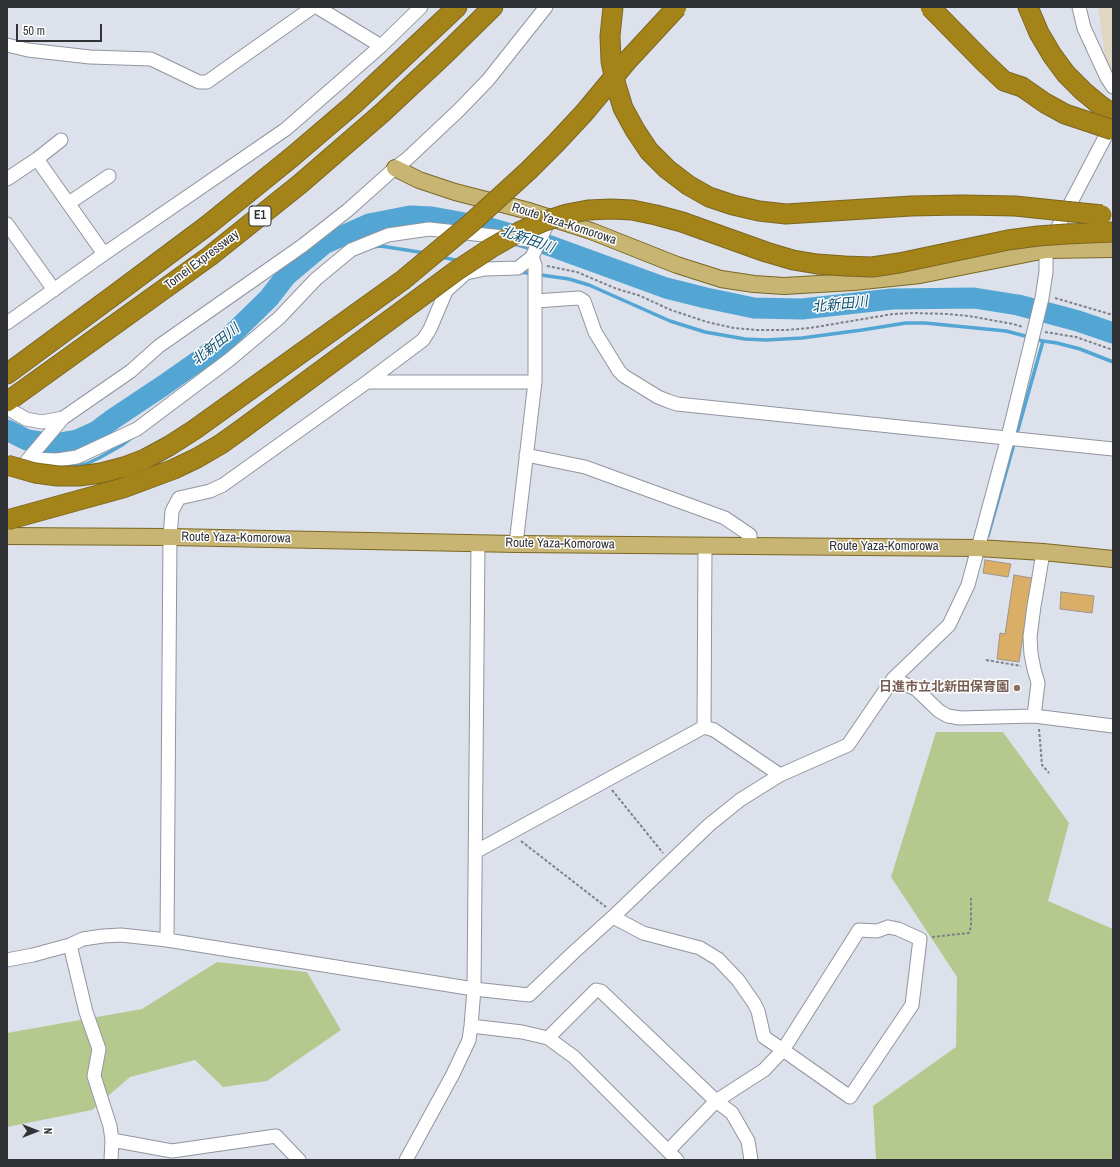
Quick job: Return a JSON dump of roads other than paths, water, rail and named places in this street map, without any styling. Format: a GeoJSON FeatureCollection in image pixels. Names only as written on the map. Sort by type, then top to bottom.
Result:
{"type":"FeatureCollection","features":[{"type":"Feature","properties":{"kind":"highway","name":"Tomei Expressway"},"geometry":{"type":"LineString","coordinates":[[7,374],[208,225],[292,157],[354,104],[456,7]]}},
{"type":"Feature","properties":{"kind":"highway","name":"Tomei Expressway"},"geometry":{"type":"LineString","coordinates":[[7,402],[210,256],[300,184],[388,108],[493,7]]}},
{"type":"Feature","properties":{"kind":"highway"},"geometry":{"type":"LineString","coordinates":[[613,7],[610,36],[611,61],[616,85],[632,125],[649,151],[667,169],[688,185],[709,197],[732,205],[758,211],[786,214],[911,206],[962,205],[1015,206],[1113,217]]}},
{"type":"Feature","properties":{"kind":"highway"},"geometry":{"type":"LineString","coordinates":[[7,465],[58,476],[79,476],[101,473],[124,468],[145,459],[194,430],[403,280],[470,224],[528,170],[584,113],[633,55],[677,7]]}},
{"type":"Feature","properties":{"kind":"highway"},"geometry":{"type":"LineString","coordinates":[[930,7],[1004,81],[1022,88],[1065,114],[1113,130]]}},
{"type":"Feature","properties":{"kind":"highway"},"geometry":{"type":"LineString","coordinates":[[1028,7],[1039,33],[1052,55],[1066,74],[1089,96],[1113,114]]}},
{"type":"Feature","properties":{"kind":"highway"},"geometry":{"type":"LineString","coordinates":[[7,520],[123,488],[174,469],[197,458],[242,429],[456,271],[519,232],[542,222],[567,214],[588,210],[632,210],[682,222],[766,252],[794,260],[817,264],[872,267],[899,263],[1008,240],[1038,236],[1113,232]]}},
{"type":"Feature","properties":{"kind":"main road","name":"Route Yaza-Komorowa"},"geometry":{"type":"LineString","coordinates":[[395,168],[420,180],[455,192],[529,211],[591,231],[677,265],[721,279],[754,284],[784,286],[853,282],[920,275],[1046,250],[1113,249]]}},
{"type":"Feature","properties":{"kind":"main road","name":"Route Yaza-Komorowa"},"geometry":{"type":"LineString","coordinates":[[7,536],[170,537],[516,544],[978,548],[1043,552],[1113,559]]}},
{"type":"Feature","properties":{"kind":"street"},"geometry":{"type":"LineString","coordinates":[[7,45],[28,50],[90,57],[151,59],[199,82],[207,82],[313,7]]}},
{"type":"Feature","properties":{"kind":"street"},"geometry":{"type":"LineString","coordinates":[[317,7],[381,46]]}},
{"type":"Feature","properties":{"kind":"street"},"geometry":{"type":"LineString","coordinates":[[7,324],[104,254],[286,129],[381,46],[421,7]]}},
{"type":"Feature","properties":{"kind":"street"},"geometry":{"type":"LineString","coordinates":[[7,475],[23,466],[30,459],[63,418],[131,371],[159,346],[302,246],[348,210],[413,154],[488,80],[546,7]]}},
{"type":"Feature","properties":{"kind":"street"},"geometry":{"type":"LineString","coordinates":[[1079,7],[1084,28],[1106,78],[1113,87]]}},
{"type":"Feature","properties":{"kind":"street"},"geometry":{"type":"LineString","coordinates":[[7,960],[70,945],[82,939],[121,935],[167,940],[474,989],[529,996],[709,825],[740,800],[780,775],[848,745],[893,679],[949,625],[968,585],[1008,437],[1042,297],[1046,272],[1046,250],[1113,122]]}},
{"type":"Feature","properties":{"kind":"street"},"geometry":{"type":"LineString","coordinates":[[7,179],[37,159],[61,140]]}},
{"type":"Feature","properties":{"kind":"street"},"geometry":{"type":"LineString","coordinates":[[37,159],[104,254]]}},
{"type":"Feature","properties":{"kind":"street"},"geometry":{"type":"LineString","coordinates":[[69,204],[108,176]]}},
{"type":"Feature","properties":{"kind":"street"},"geometry":{"type":"LineString","coordinates":[[516,544],[535,382],[536,301],[533,259],[550,218]]}},
{"type":"Feature","properties":{"kind":"street"},"geometry":{"type":"LineString","coordinates":[[7,224],[54,290]]}},
{"type":"Feature","properties":{"kind":"street"},"geometry":{"type":"LineString","coordinates":[[30,459],[57,460],[77,457],[137,429],[229,360],[273,323],[316,279],[351,250],[388,235],[429,229],[540,241]]}},
{"type":"Feature","properties":{"kind":"street"},"geometry":{"type":"LineString","coordinates":[[167,940],[170,537],[172,511],[179,498],[210,491],[223,485],[367,382],[422,340],[430,329],[446,291],[466,273],[485,269],[518,268],[533,259]]}},
{"type":"Feature","properties":{"kind":"street"},"geometry":{"type":"LineString","coordinates":[[536,301],[579,298],[584,301],[595,332],[619,371],[624,376],[668,401],[678,404],[1113,448]]}},
{"type":"Feature","properties":{"kind":"street"},"geometry":{"type":"LineString","coordinates":[[367,382],[535,382]]}},
{"type":"Feature","properties":{"kind":"street"},"geometry":{"type":"LineString","coordinates":[[7,408],[26,419],[42,422],[63,418]]}},
{"type":"Feature","properties":{"kind":"street"},"geometry":{"type":"LineString","coordinates":[[526,455],[585,467],[725,518],[750,535],[750,546]]}},
{"type":"Feature","properties":{"kind":"street"},"geometry":{"type":"LineString","coordinates":[[406,1160],[454,1074],[469,1040],[471,1026],[474,989],[476,852],[478,543]]}},
{"type":"Feature","properties":{"kind":"street"},"geometry":{"type":"LineString","coordinates":[[704,727],[705,545]]}},
{"type":"Feature","properties":{"kind":"street"},"geometry":{"type":"LineString","coordinates":[[1036,717],[1038,683],[1033,667],[1030,637],[1043,552]]}},
{"type":"Feature","properties":{"kind":"street"},"geometry":{"type":"LineString","coordinates":[[893,679],[916,689],[939,711],[948,716],[960,718],[1036,717],[1113,726]]}},
{"type":"Feature","properties":{"kind":"street"},"geometry":{"type":"LineString","coordinates":[[476,852],[704,727],[714,730],[780,775]]}},
{"type":"Feature","properties":{"kind":"street"},"geometry":{"type":"LineString","coordinates":[[614,915],[644,933],[700,948],[718,959],[738,980],[754,1003],[758,1011],[764,1037],[783,1050],[850,1097],[912,1005],[920,939],[898,929],[888,927],[877,931],[859,930],[783,1050],[764,1070],[716,1101],[668,1150]]}},
{"type":"Feature","properties":{"kind":"street"},"geometry":{"type":"LineString","coordinates":[[70,945],[86,1012],[99,1049],[94,1076],[110,1126],[112,1140],[111,1160]]}},
{"type":"Feature","properties":{"kind":"street"},"geometry":{"type":"LineString","coordinates":[[548,1038],[596,990],[601,991],[716,1101],[732,1113],[748,1141],[751,1160]]}},
{"type":"Feature","properties":{"kind":"street"},"geometry":{"type":"LineString","coordinates":[[471,1026],[522,1032],[548,1038],[574,1057],[677,1160]]}},
{"type":"Feature","properties":{"kind":"street"},"geometry":{"type":"LineString","coordinates":[[112,1140],[172,1151],[276,1136],[299,1160]]}},
{"type":"Feature","properties":{"kind":"waterway","name":"北新田川"},"geometry":{"type":"LineString","coordinates":[[7,430],[27,440],[54,444],[77,440],[97,431],[221,345],[269,298],[286,276],[324,244],[369,224],[410,216],[432,217],[487,227],[545,244],[666,288],[754,308],[802,309],[892,299],[974,298],[1018,305],[1078,321],[1113,333]]}},
{"type":"Feature","properties":{"kind":"waterway"},"geometry":{"type":"LineString","coordinates":[[372,247],[381,246],[425,253]]}},
{"type":"Feature","properties":{"kind":"waterway"},"geometry":{"type":"LineString","coordinates":[[441,257],[460,261]]}},
{"type":"Feature","properties":{"kind":"waterway"},"geometry":{"type":"LineString","coordinates":[[520,272],[569,279],[589,285],[670,321],[705,332],[745,339],[766,340],[802,338],[906,323],[925,323],[1006,331],[1029,337]]}},
{"type":"Feature","properties":{"kind":"waterway"},"geometry":{"type":"LineString","coordinates":[[988,536],[1043,341],[1035,339]]}},
{"type":"Feature","properties":{"kind":"waterway"},"geometry":{"type":"LineString","coordinates":[[1043,341],[1080,349],[1113,362]]}},
{"type":"Feature","properties":{"kind":"waterway"},"geometry":{"type":"LineString","coordinates":[[66,467],[86,464],[122,445],[134,436]]}},
{"type":"Feature","properties":{"kind":"place","name":"日進市立北新田保育園"},"geometry":{"type":"Point","coordinates":[1017,688]}}]}
